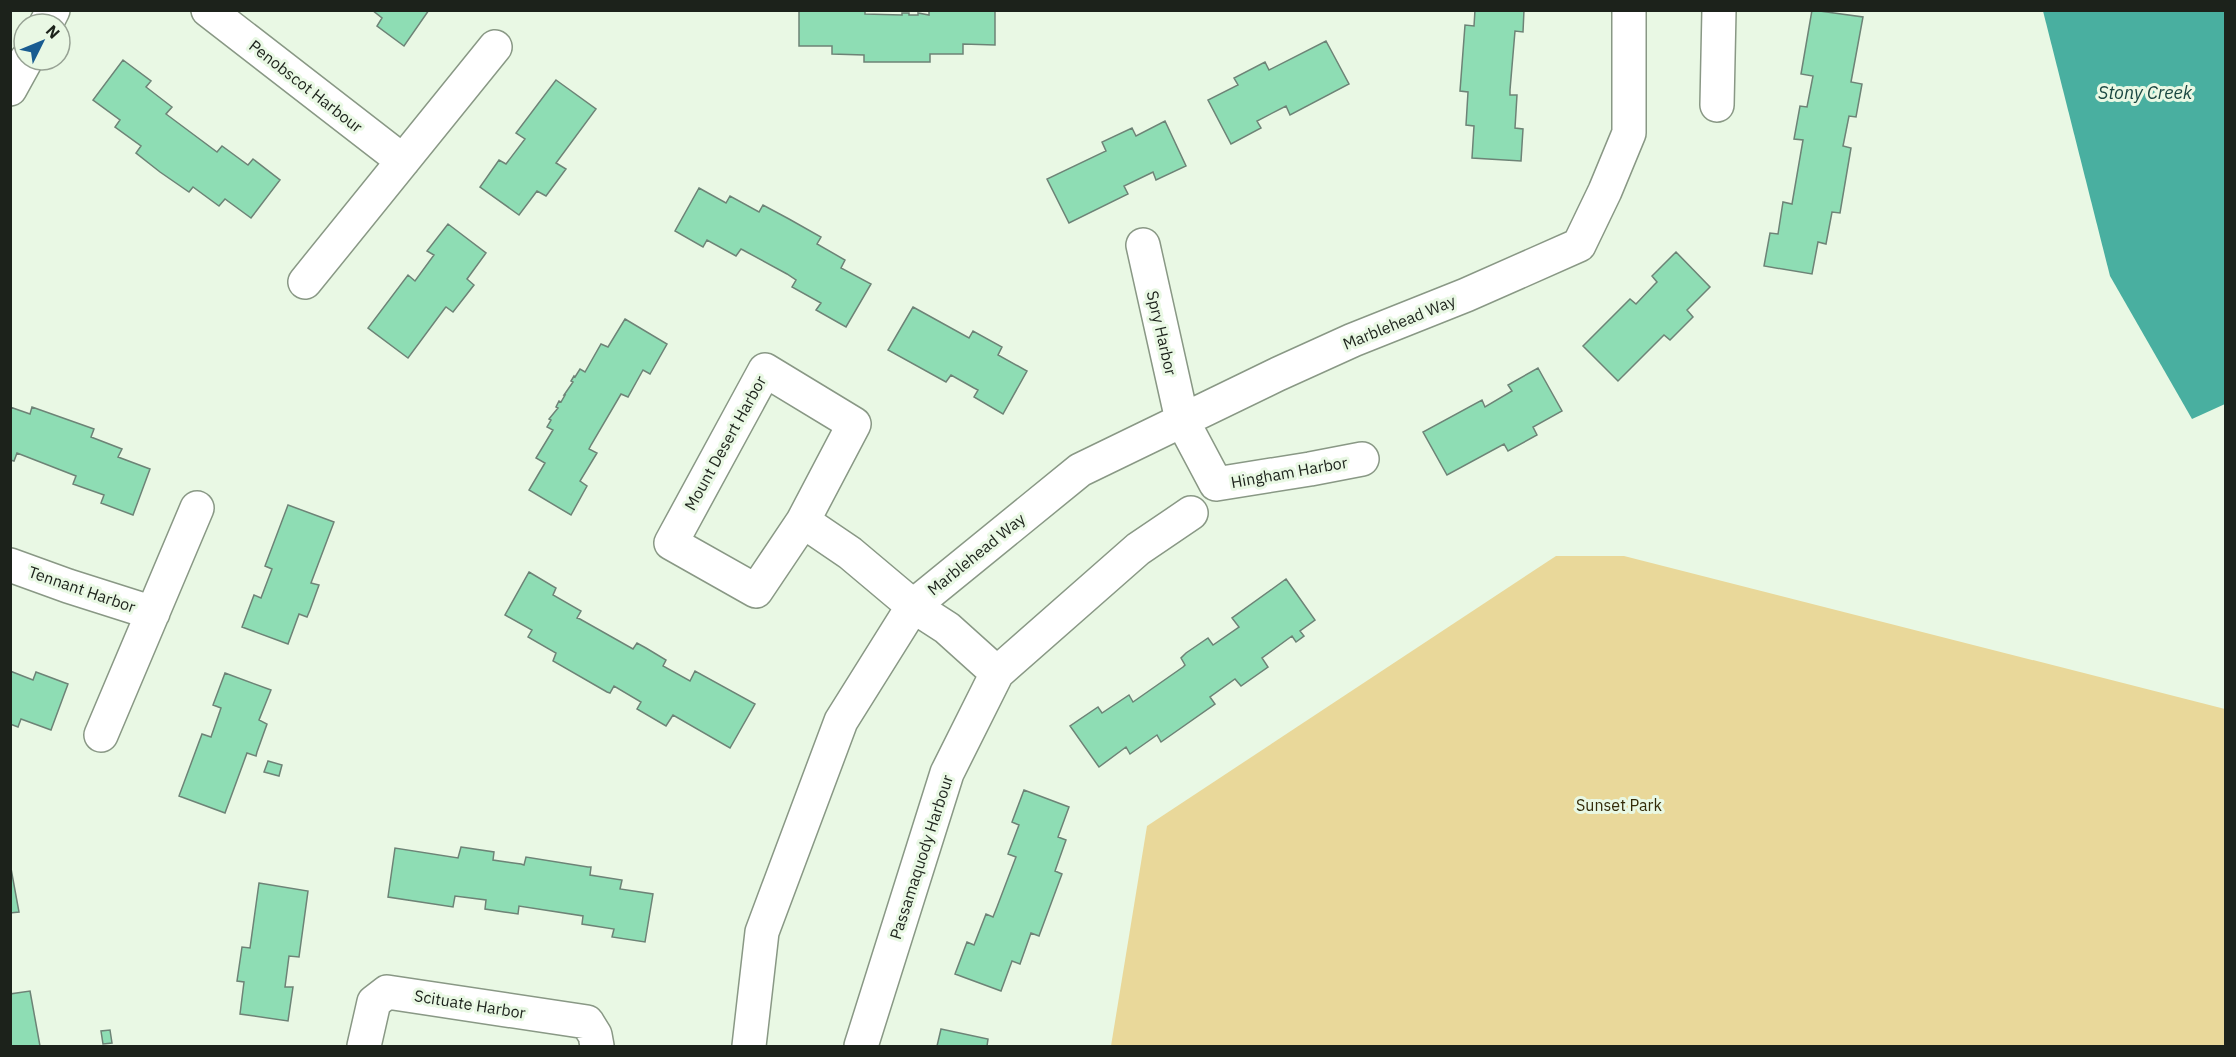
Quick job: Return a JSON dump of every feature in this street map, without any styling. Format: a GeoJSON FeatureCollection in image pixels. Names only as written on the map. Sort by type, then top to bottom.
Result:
{"type":"FeatureCollection","features":[{"type":"Feature","properties":{"kind":"street","name":"Penobscot Harbour"},"geometry":{"type":"LineString","coordinates":[[208,10],[403,161]]}},
{"type":"Feature","properties":{"kind":"street","name":"Marblehead Way"},"geometry":{"type":"LineString","coordinates":[[749,1047],[762,932],[841,721],[913,606],[1080,470],[1353,340],[1466,295],[1579,245],[1629,133],[1629,10]]}},
{"type":"Feature","properties":{"kind":"street"},"geometry":{"type":"LineString","coordinates":[[1717,105],[1719,10]]}},
{"type":"Feature","properties":{"kind":"street"},"geometry":{"type":"LineString","coordinates":[[305,282],[495,47]]}},
{"type":"Feature","properties":{"kind":"street"},"geometry":{"type":"LineString","coordinates":[[10,89],[19,72]]}},
{"type":"Feature","properties":{"kind":"street","name":"Spry Harbor"},"geometry":{"type":"LineString","coordinates":[[1143,245],[1182,420]]}},
{"type":"Feature","properties":{"kind":"street","name":"Mount Desert Harbor"},"geometry":{"type":"LineString","coordinates":[[765,370],[854,424],[803,521],[756,591],[671,543],[765,370]]}},
{"type":"Feature","properties":{"kind":"street","name":"Hingham Harbor"},"geometry":{"type":"LineString","coordinates":[[1182,420],[1216,484],[1362,459]]}},
{"type":"Feature","properties":{"kind":"street"},"geometry":{"type":"LineString","coordinates":[[101,735],[197,508]]}},
{"type":"Feature","properties":{"kind":"street","name":"Passamaquody Harbour"},"geometry":{"type":"LineString","coordinates":[[861,1047],[947,773],[997,673],[1138,549],[1191,513]]}},
{"type":"Feature","properties":{"kind":"street"},"geometry":{"type":"LineString","coordinates":[[803,521],[850,553],[913,606],[947,628],[997,673]]}},
{"type":"Feature","properties":{"kind":"street","name":"Tennant Harbor"},"geometry":{"type":"LineString","coordinates":[[10,565],[153,613]]}},
{"type":"Feature","properties":{"kind":"street","name":"Scituate Harbor"},"geometry":{"type":"LineString","coordinates":[[364,1047],[374,1002],[387,992],[587,1022],[595,1035],[597,1047]]}},
{"type":"Feature","properties":{"kind":"green space","name":"Sunset Park"},"geometry":{"type":"Polygon","coordinates":[[[1556,556],[1624,556],[2225,709],[2225,1046],[1111,1046],[1147,826],[1556,556]]]}},
{"type":"Feature","properties":{"kind":"water","name":"Stony Creek"},"geometry":{"type":"Polygon","coordinates":[[[2043,11],[2225,11],[2225,404],[2192,419],[2110,276],[2043,11]]]}},
{"type":"Feature","properties":{"kind":"building"},"geometry":{"type":"Polygon","coordinates":[[[372,10],[429,10],[404,46],[377,26],[382,18],[372,10]]]}},
{"type":"Feature","properties":{"kind":"building"},"geometry":{"type":"Polygon","coordinates":[[[799,10],[865,10],[865,14],[902,15],[902,13],[909,13],[909,15],[918,15],[918,13],[929,15],[929,10],[995,10],[995,45],[963,44],[963,54],[930,54],[930,62],[864,62],[864,55],[832,54],[832,46],[799,46],[799,10]]]}},
{"type":"Feature","properties":{"kind":"building"},"geometry":{"type":"Polygon","coordinates":[[[1475,10],[1524,10],[1523,32],[1515,31],[1510,90],[1510,95],[1517,95],[1515,128],[1523,129],[1521,161],[1472,158],[1474,126],[1466,125],[1468,92],[1460,91],[1465,25],[1474,26],[1475,10]]]}},
{"type":"Feature","properties":{"kind":"building"},"geometry":{"type":"Polygon","coordinates":[[[1812,10],[1863,17],[1851,82],[1862,84],[1856,117],[1849,116],[1843,146],[1851,148],[1840,213],[1832,212],[1826,244],[1818,242],[1812,274],[1764,266],[1770,233],[1778,234],[1783,202],[1792,204],[1803,140],[1794,139],[1800,106],[1807,107],[1813,76],[1801,74],[1812,10]]]}},
{"type":"Feature","properties":{"kind":"building"},"geometry":{"type":"Polygon","coordinates":[[[1326,41],[1349,84],[1290,115],[1286,106],[1257,121],[1261,128],[1231,144],[1208,100],[1238,85],[1234,78],[1265,62],[1269,70],[1326,41]]]}},
{"type":"Feature","properties":{"kind":"building"},"geometry":{"type":"Polygon","coordinates":[[[123,60],[151,81],[146,87],[172,107],[166,114],[217,152],[222,146],[248,165],[253,159],[280,180],[251,218],[225,199],[219,206],[193,187],[189,192],[160,172],[136,153],[141,146],[115,127],[120,120],[93,100],[123,60]]]}},
{"type":"Feature","properties":{"kind":"building"},"geometry":{"type":"Polygon","coordinates":[[[556,80],[596,109],[556,163],[566,169],[546,196],[537,191],[519,215],[480,187],[499,160],[506,164],[525,139],[516,133],[556,80]]]}},
{"type":"Feature","properties":{"kind":"building"},"geometry":{"type":"Polygon","coordinates":[[[1165,121],[1186,166],[1156,180],[1153,172],[1124,186],[1128,194],[1069,223],[1047,179],[1106,151],[1102,142],[1132,128],[1136,136],[1165,121]]]}},
{"type":"Feature","properties":{"kind":"building"},"geometry":{"type":"Polygon","coordinates":[[[699,188],[726,203],[730,196],[759,212],[763,205],[789,219],[821,237],[817,244],[845,260],[841,268],[871,284],[846,327],[816,310],[821,303],[792,287],[796,280],[787,274],[741,249],[736,256],[707,240],[703,247],[675,231],[699,188]]]}},
{"type":"Feature","properties":{"kind":"building"},"geometry":{"type":"Polygon","coordinates":[[[448,224],[486,253],[467,279],[474,285],[453,312],[445,308],[408,358],[368,328],[408,275],[415,281],[434,255],[427,251],[448,224]]]}},
{"type":"Feature","properties":{"kind":"building"},"geometry":{"type":"Polygon","coordinates":[[[1676,252],[1710,287],[1687,310],[1693,317],[1670,340],[1664,335],[1618,381],[1583,346],[1630,299],[1636,304],[1657,282],[1652,276],[1676,252]]]}},
{"type":"Feature","properties":{"kind":"building"},"geometry":{"type":"Polygon","coordinates":[[[913,307],[969,338],[973,331],[1002,347],[998,355],[1027,371],[1003,414],[974,397],[978,390],[951,375],[946,382],[888,350],[913,307]]]}},
{"type":"Feature","properties":{"kind":"building"},"geometry":{"type":"Polygon","coordinates":[[[625,319],[667,344],[650,374],[643,370],[628,397],[621,394],[591,445],[589,449],[597,453],[580,481],[587,486],[571,515],[529,490],[545,463],[536,458],[553,430],[547,427],[551,420],[549,419],[558,408],[556,407],[559,401],[561,402],[573,382],[571,381],[574,376],[580,369],[585,372],[601,344],[608,347],[625,319]]]}},
{"type":"Feature","properties":{"kind":"building"},"geometry":{"type":"Polygon","coordinates":[[[1538,368],[1562,411],[1533,427],[1537,435],[1508,451],[1504,444],[1447,475],[1423,432],[1482,400],[1485,407],[1512,391],[1508,385],[1538,368]]]}},
{"type":"Feature","properties":{"kind":"building"},"geometry":{"type":"Polygon","coordinates":[[[10,407],[30,414],[32,407],[94,429],[91,437],[122,449],[118,457],[150,469],[133,515],[101,503],[104,495],[73,484],[76,476],[17,453],[14,461],[10,460],[10,407]]]}},
{"type":"Feature","properties":{"kind":"building"},"geometry":{"type":"Polygon","coordinates":[[[288,505],[334,522],[311,583],[319,585],[310,610],[307,617],[299,614],[288,644],[242,627],[254,595],[261,598],[272,569],[265,566],[288,505]]]}},
{"type":"Feature","properties":{"kind":"building"},"geometry":{"type":"Polygon","coordinates":[[[529,572],[556,588],[553,595],[581,611],[577,618],[633,649],[637,643],[646,648],[666,660],[663,666],[690,681],[695,671],[755,704],[730,748],[673,715],[666,726],[637,709],[641,702],[614,686],[610,693],[607,692],[553,661],[556,653],[528,637],[532,630],[505,615],[529,572]]]}},
{"type":"Feature","properties":{"kind":"building"},"geometry":{"type":"Polygon","coordinates":[[[1286,579],[1315,620],[1300,631],[1304,636],[1296,642],[1292,636],[1262,658],[1268,667],[1241,686],[1235,679],[1210,697],[1215,704],[1161,742],[1157,735],[1130,754],[1126,747],[1099,767],[1070,726],[1098,707],[1102,713],[1129,695],[1133,702],[1183,667],[1185,665],[1181,658],[1186,653],[1208,638],[1213,645],[1239,627],[1232,618],[1286,579]]]}},
{"type":"Feature","properties":{"kind":"building"},"geometry":{"type":"Polygon","coordinates":[[[10,671],[33,680],[36,672],[68,684],[51,730],[21,719],[18,727],[10,724],[10,671]]]}},
{"type":"Feature","properties":{"kind":"building"},"geometry":{"type":"Polygon","coordinates":[[[225,673],[271,690],[259,720],[267,724],[256,756],[247,753],[225,813],[179,796],[202,734],[211,737],[221,708],[213,705],[225,673]]]}},
{"type":"Feature","properties":{"kind":"building"},"geometry":{"type":"Polygon","coordinates":[[[268,761],[282,765],[279,776],[264,772],[268,761]]]}},
{"type":"Feature","properties":{"kind":"building"},"geometry":{"type":"Polygon","coordinates":[[[1024,790],[1069,807],[1058,837],[1066,840],[1055,871],[1062,874],[1039,936],[1031,933],[1020,964],[1012,961],[1001,991],[955,974],[967,942],[974,945],[986,914],[993,917],[1016,857],[1008,854],[1019,825],[1012,822],[1024,790]]]}},
{"type":"Feature","properties":{"kind":"building"},"geometry":{"type":"Polygon","coordinates":[[[461,847],[494,852],[493,860],[524,865],[526,857],[591,867],[590,875],[622,880],[620,889],[653,894],[645,942],[612,937],[614,929],[582,924],[583,916],[519,906],[518,914],[504,912],[485,909],[486,900],[455,896],[453,907],[388,897],[395,848],[458,858],[461,847]]]}},
{"type":"Feature","properties":{"kind":"building"},"geometry":{"type":"Polygon","coordinates":[[[10,863],[19,912],[10,913],[10,863]]]}},
{"type":"Feature","properties":{"kind":"building"},"geometry":{"type":"Polygon","coordinates":[[[259,883],[308,891],[299,957],[289,956],[285,987],[293,987],[288,1021],[240,1014],[244,982],[237,981],[242,947],[250,948],[259,883]]]}},
{"type":"Feature","properties":{"kind":"building"},"geometry":{"type":"Polygon","coordinates":[[[30,991],[40,1046],[10,1046],[10,994],[30,991]]]}},
{"type":"Feature","properties":{"kind":"building"},"geometry":{"type":"Polygon","coordinates":[[[941,1029],[988,1039],[987,1046],[937,1046],[941,1029]]]}},
{"type":"Feature","properties":{"kind":"building"},"geometry":{"type":"Polygon","coordinates":[[[110,1030],[112,1043],[103,1044],[101,1031],[110,1030]]]}}]}
